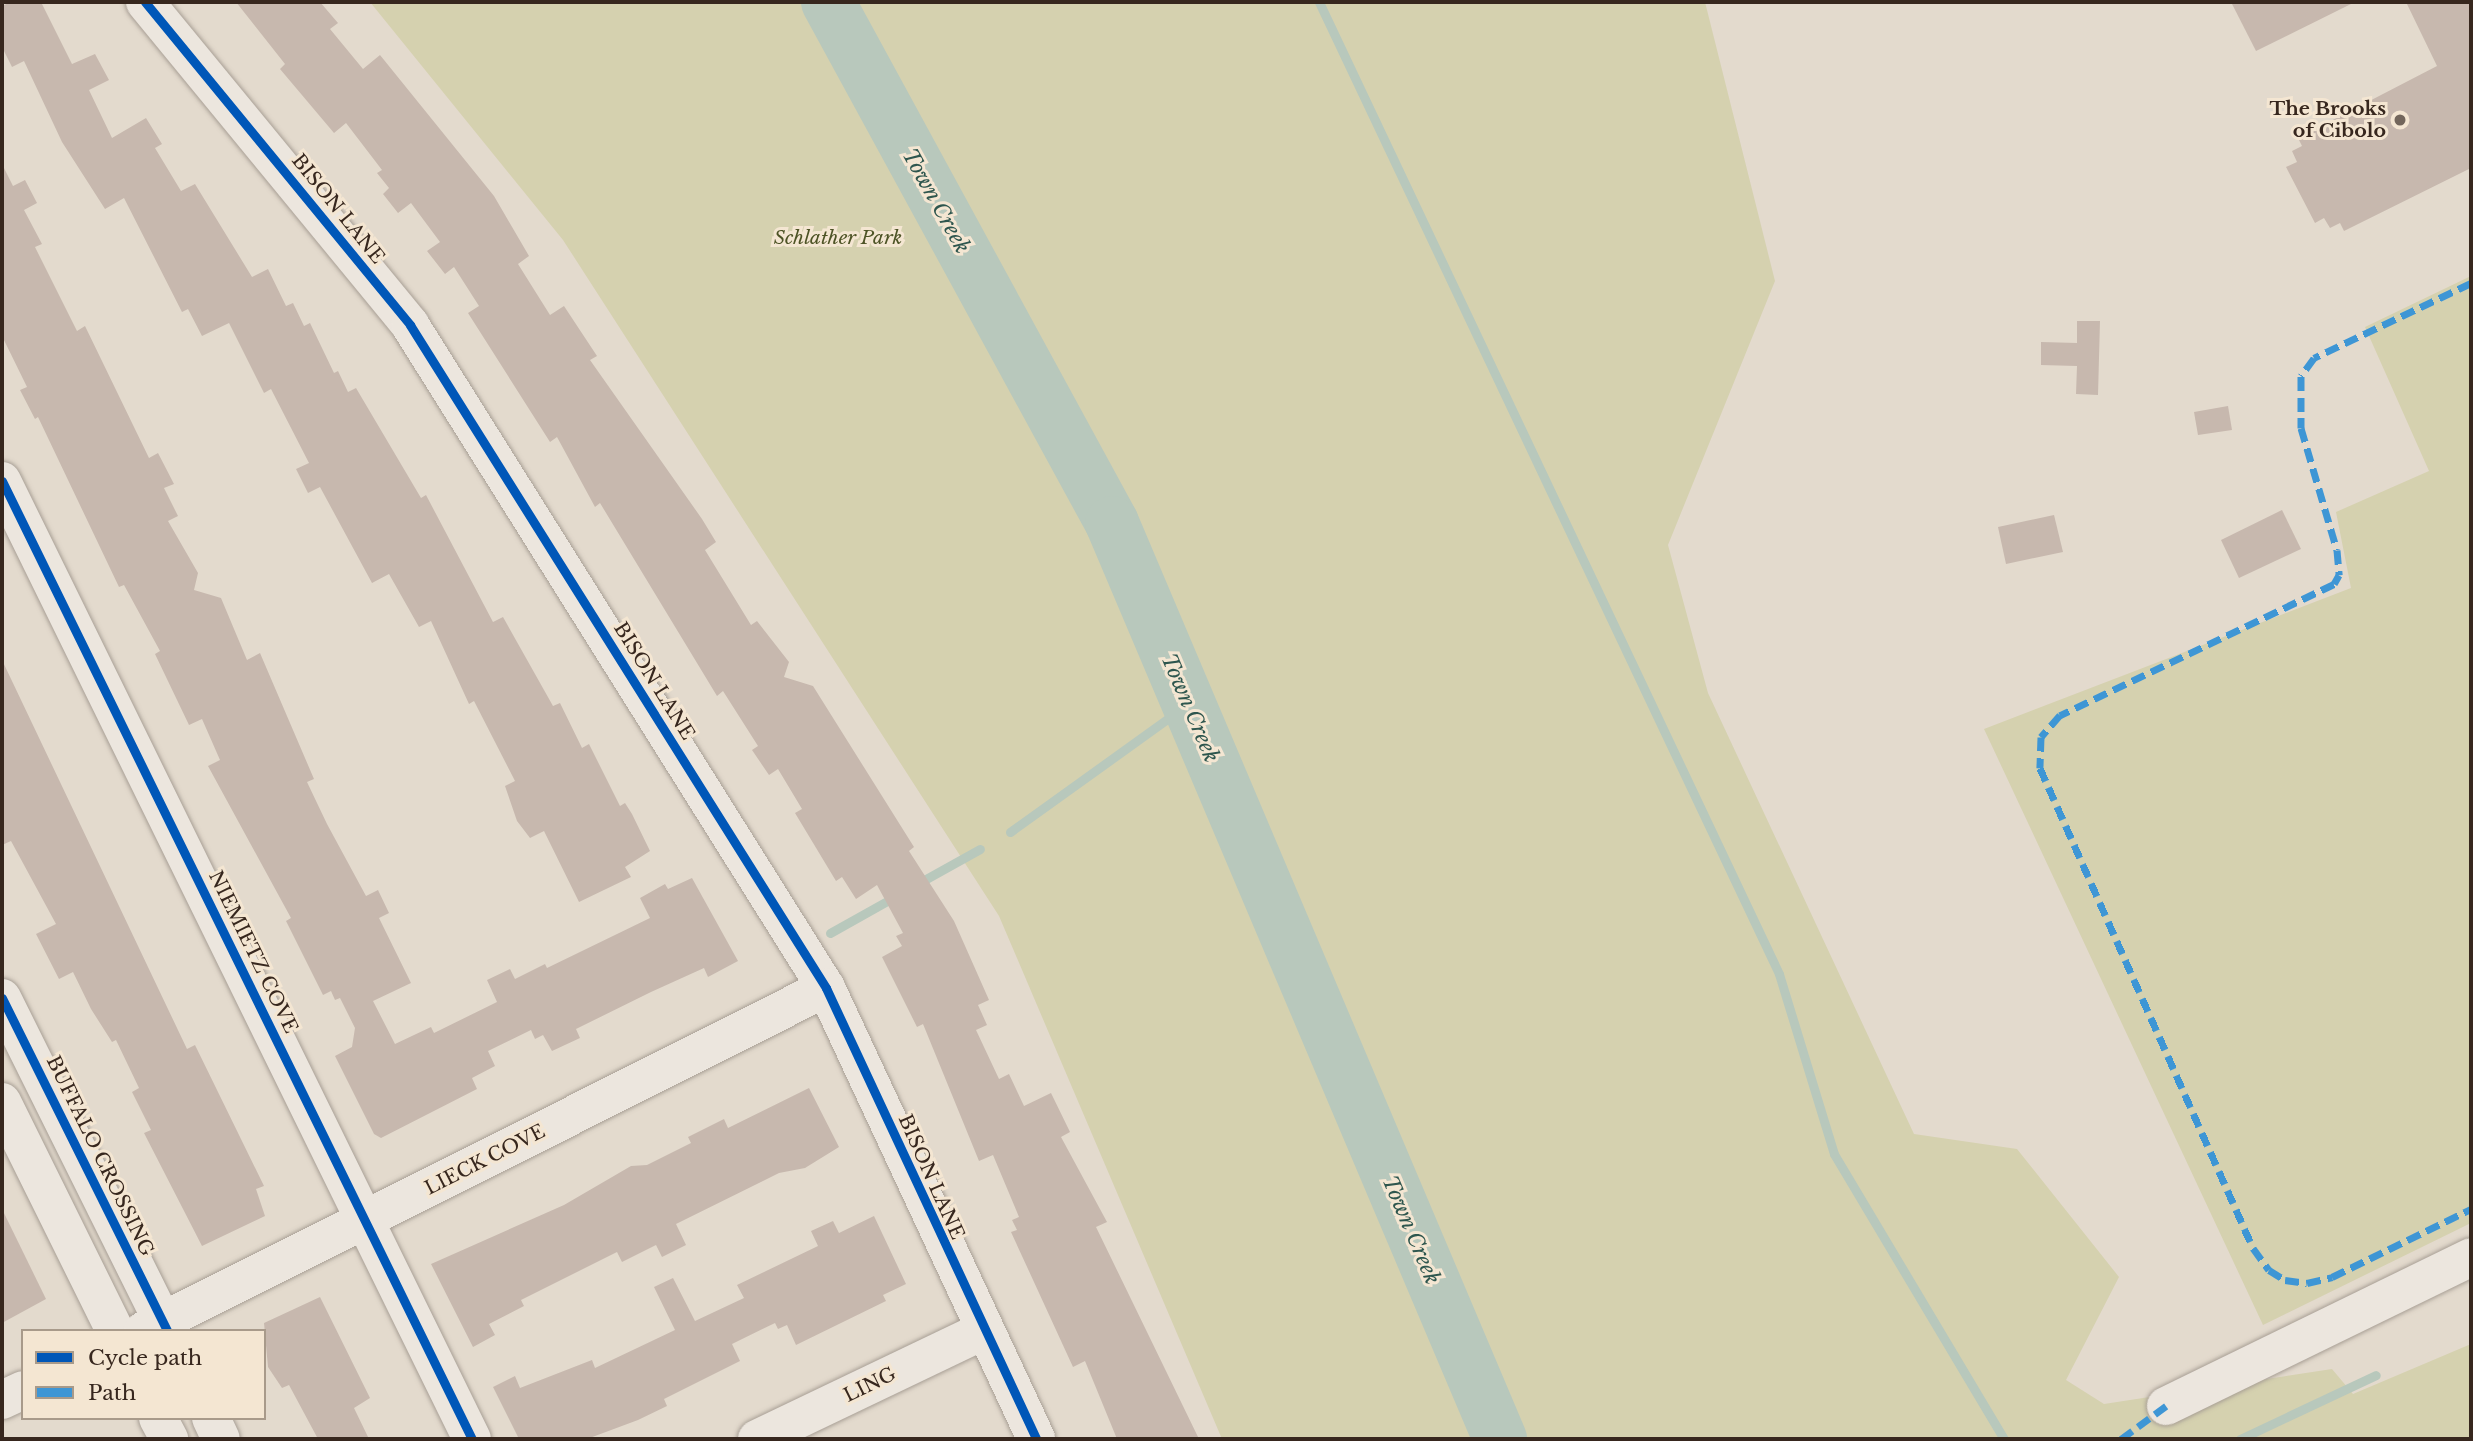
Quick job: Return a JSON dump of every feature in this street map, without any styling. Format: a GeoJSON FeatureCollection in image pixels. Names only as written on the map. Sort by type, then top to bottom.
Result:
{"type":"FeatureCollection","features":[{"type":"Feature","properties":{"kind":"street","name":"BISON LANE"},"geometry":{"type":"LineString","coordinates":[[145,2],[411,325],[826,988],[982,1331],[1037,1439]]}},
{"type":"Feature","properties":{"kind":"street","name":"NIEMIETZ COVE"},"geometry":{"type":"LineString","coordinates":[[2,481],[472,1439]]}},
{"type":"Feature","properties":{"kind":"street","name":"LIECK COVE"},"geometry":{"type":"LineString","coordinates":[[158,1327],[826,988]]}},
{"type":"Feature","properties":{"kind":"street","name":"BUFFALO CROSSING"},"geometry":{"type":"LineString","coordinates":[[2,998],[158,1327]]}},
{"type":"Feature","properties":{"kind":"street"},"geometry":{"type":"LineString","coordinates":[[2,1102],[114,1329]]}},
{"type":"Feature","properties":{"kind":"street"},"geometry":{"type":"LineString","coordinates":[[2166,1406],[2471,1257]]}},
{"type":"Feature","properties":{"kind":"street","name":"LING"},"geometry":{"type":"LineString","coordinates":[[757,1439],[982,1331]]}},
{"type":"Feature","properties":{"kind":"street"},"geometry":{"type":"LineString","coordinates":[[2,1400],[21,1391]]}},
{"type":"Feature","properties":{"kind":"street"},"geometry":{"type":"LineString","coordinates":[[159,1420],[169,1439]]}},
{"type":"Feature","properties":{"kind":"street"},"geometry":{"type":"LineString","coordinates":[[212,1420],[222,1439]]}},
{"type":"Feature","properties":{"kind":"green space","name":"Schlather Park"},"geometry":{"type":"Polygon","coordinates":[[[370,2],[1705,2],[1775,281],[1668,545],[1708,693],[1914,1134],[2017,1149],[2119,1277],[2066,1380],[2104,1404],[2332,1369],[2353,1394],[2471,1344],[2471,1439],[1222,1439],[999,916],[563,240],[370,2]]]}},
{"type":"Feature","properties":{"kind":"green space"},"geometry":{"type":"Polygon","coordinates":[[[2471,276],[2471,1223],[2263,1325],[1984,729],[2351,588],[2336,512],[2429,471],[2365,327],[2471,276]]]}},
{"type":"Feature","properties":{"kind":"building"},"geometry":{"type":"Polygon","coordinates":[[[11,2],[41,2],[72,64],[95,54],[109,80],[89,90],[112,138],[146,118],[162,144],[155,148],[181,191],[195,184],[252,277],[268,269],[286,306],[293,303],[304,326],[310,323],[334,373],[338,371],[348,392],[356,388],[421,498],[426,495],[493,622],[503,617],[553,706],[560,703],[582,748],[589,744],[620,806],[625,803],[632,814],[650,851],[625,867],[631,877],[579,902],[544,831],[530,838],[517,821],[505,786],[515,781],[474,701],[469,704],[431,621],[419,627],[389,574],[372,583],[320,487],[308,493],[296,469],[309,463],[271,389],[264,393],[229,323],[202,336],[188,309],[182,312],[124,198],[105,209],[62,142],[24,61],[12,67],[2,47],[2,6],[11,2]]]}},
{"type":"Feature","properties":{"kind":"building"},"geometry":{"type":"Polygon","coordinates":[[[236,2],[320,2],[338,23],[330,29],[363,69],[380,55],[494,196],[529,256],[518,264],[550,315],[564,306],[597,356],[590,360],[716,542],[705,550],[751,625],[757,621],[789,662],[784,677],[813,686],[914,847],[909,851],[954,921],[989,1000],[978,1005],[987,1025],[976,1030],[999,1079],[1009,1074],[1024,1106],[1051,1093],[1070,1132],[1061,1137],[1107,1222],[1096,1227],[1199,1439],[1117,1439],[1085,1361],[1073,1367],[1011,1232],[1017,1230],[1012,1220],[1019,1217],[993,1155],[979,1161],[923,1024],[917,1027],[882,957],[902,946],[896,936],[903,933],[877,885],[856,899],[842,877],[836,881],[795,813],[802,809],[778,769],[769,775],[752,750],[758,746],[723,691],[717,696],[600,503],[595,507],[557,437],[550,442],[468,313],[479,306],[454,267],[445,274],[427,251],[440,242],[411,203],[398,213],[383,194],[389,188],[377,173],[382,170],[346,123],[334,133],[280,69],[285,64],[236,2]]]}},
{"type":"Feature","properties":{"kind":"building","name":"The Brooks of Cibolo"},"geometry":{"type":"Polygon","coordinates":[[[2231,2],[2355,2],[2256,51],[2231,2]]]}},
{"type":"Feature","properties":{"kind":"building","name":"The Brooks of Cibolo"},"geometry":{"type":"Polygon","coordinates":[[[2406,2],[2471,2],[2471,168],[2344,231],[2340,223],[2330,228],[2324,218],[2315,223],[2286,167],[2297,162],[2292,151],[2302,146],[2298,138],[2437,66],[2406,2]]]}},
{"type":"Feature","properties":{"kind":"building"},"geometry":{"type":"Polygon","coordinates":[[[2,164],[13,186],[25,180],[37,203],[24,210],[42,244],[35,247],[77,331],[85,326],[149,458],[158,453],[174,484],[164,488],[178,516],[168,521],[198,573],[194,590],[221,598],[247,660],[260,653],[314,779],[307,782],[327,824],[366,896],[378,890],[389,913],[379,918],[411,983],[373,1001],[395,1044],[431,1027],[434,1033],[497,1002],[487,980],[510,969],[515,979],[545,964],[547,968],[650,918],[640,898],[665,884],[668,889],[692,878],[738,961],[708,977],[704,968],[651,992],[576,1029],[580,1038],[552,1051],[543,1035],[535,1039],[531,1030],[488,1051],[495,1066],[472,1078],[477,1089],[381,1138],[374,1134],[335,1056],[352,1047],[355,1028],[340,998],[335,1000],[331,991],[323,995],[286,921],[291,918],[208,766],[220,760],[202,719],[189,725],[155,654],[160,651],[124,585],[119,587],[38,417],[35,419],[20,390],[27,387],[2,336],[2,164]]]}},
{"type":"Feature","properties":{"kind":"building"},"geometry":{"type":"Polygon","coordinates":[[[2077,321],[2100,321],[2098,395],[2076,394],[2077,366],[2041,365],[2041,342],[2077,343],[2077,321]]]}},
{"type":"Feature","properties":{"kind":"building"},"geometry":{"type":"Polygon","coordinates":[[[2228,406],[2232,430],[2198,435],[2194,412],[2228,406]]]}},
{"type":"Feature","properties":{"kind":"building"},"geometry":{"type":"Polygon","coordinates":[[[2282,510],[2301,549],[2239,578],[2221,540],[2282,510]]]}},
{"type":"Feature","properties":{"kind":"building"},"geometry":{"type":"Polygon","coordinates":[[[2054,515],[2063,552],[2006,564],[1998,527],[2054,515]]]}},
{"type":"Feature","properties":{"kind":"building"},"geometry":{"type":"Polygon","coordinates":[[[2,660],[187,1049],[195,1045],[264,1186],[256,1189],[265,1216],[202,1246],[144,1133],[151,1130],[132,1092],[139,1088],[116,1040],[112,1042],[91,1009],[73,972],[59,979],[36,934],[56,924],[11,841],[2,845],[2,660]]]}},
{"type":"Feature","properties":{"kind":"building"},"geometry":{"type":"Polygon","coordinates":[[[809,1088],[839,1147],[805,1168],[779,1173],[676,1224],[686,1245],[662,1257],[656,1245],[622,1262],[617,1252],[521,1300],[524,1306],[489,1324],[495,1335],[473,1347],[431,1264],[564,1205],[631,1166],[647,1165],[691,1143],[688,1137],[724,1119],[728,1128],[809,1088]]]}},
{"type":"Feature","properties":{"kind":"building"},"geometry":{"type":"Polygon","coordinates":[[[2,1209],[46,1299],[2,1323],[2,1209]]]}},
{"type":"Feature","properties":{"kind":"building"},"geometry":{"type":"Polygon","coordinates":[[[874,1216],[906,1284],[883,1295],[886,1301],[796,1345],[787,1325],[778,1329],[775,1323],[732,1344],[740,1361],[664,1399],[667,1406],[638,1420],[587,1439],[519,1439],[493,1387],[515,1376],[520,1388],[592,1360],[595,1368],[675,1330],[654,1287],[673,1278],[695,1321],[744,1298],[737,1285],[818,1246],[811,1231],[833,1221],[839,1233],[874,1216]]]}},
{"type":"Feature","properties":{"kind":"building"},"geometry":{"type":"Polygon","coordinates":[[[320,1297],[370,1398],[354,1408],[369,1439],[318,1439],[289,1385],[282,1388],[268,1367],[264,1323],[320,1297]]]}},
{"type":"Feature","properties":{"kind":"waterway","name":"Town Creek"},"geometry":{"type":"LineString","coordinates":[[828,2],[1112,523],[1500,1439]]}},
{"type":"Feature","properties":{"kind":"waterway"},"geometry":{"type":"LineString","coordinates":[[1319,2],[1779,974],[1834,1154],[2004,1439]]}},
{"type":"Feature","properties":{"kind":"waterway"},"geometry":{"type":"LineString","coordinates":[[1010,832],[1188,704]]}},
{"type":"Feature","properties":{"kind":"waterway"},"geometry":{"type":"LineString","coordinates":[[917,884],[980,849]]}},
{"type":"Feature","properties":{"kind":"waterway"},"geometry":{"type":"LineString","coordinates":[[830,933],[896,896]]}},
{"type":"Feature","properties":{"kind":"waterway"},"geometry":{"type":"LineString","coordinates":[[2240,1439],[2376,1375]]}},
{"type":"Feature","properties":{"kind":"marked path"},"geometry":{"type":"LineString","coordinates":[[2471,283],[2314,358],[2301,376],[2301,428],[2337,550],[2339,575],[2334,584],[2060,715],[2041,737],[2040,768],[2253,1248],[2269,1270],[2285,1280],[2307,1283],[2332,1277],[2471,1209]]}},
{"type":"Feature","properties":{"kind":"marked path"},"geometry":{"type":"LineString","coordinates":[[2121,1439],[2166,1406]]}},
{"type":"Feature","properties":{"kind":"cycle path"},"geometry":{"type":"LineString","coordinates":[[145,2],[410,325],[826,988],[1036,1439]]}},
{"type":"Feature","properties":{"kind":"cycle path"},"geometry":{"type":"LineString","coordinates":[[2,481],[472,1439]]}},
{"type":"Feature","properties":{"kind":"cycle path"},"geometry":{"type":"LineString","coordinates":[[2,998],[166,1329]]}},
{"type":"Feature","properties":{"kind":"place","name":"The Brooks of Cibolo"},"geometry":{"type":"Point","coordinates":[2400,120]}}]}
